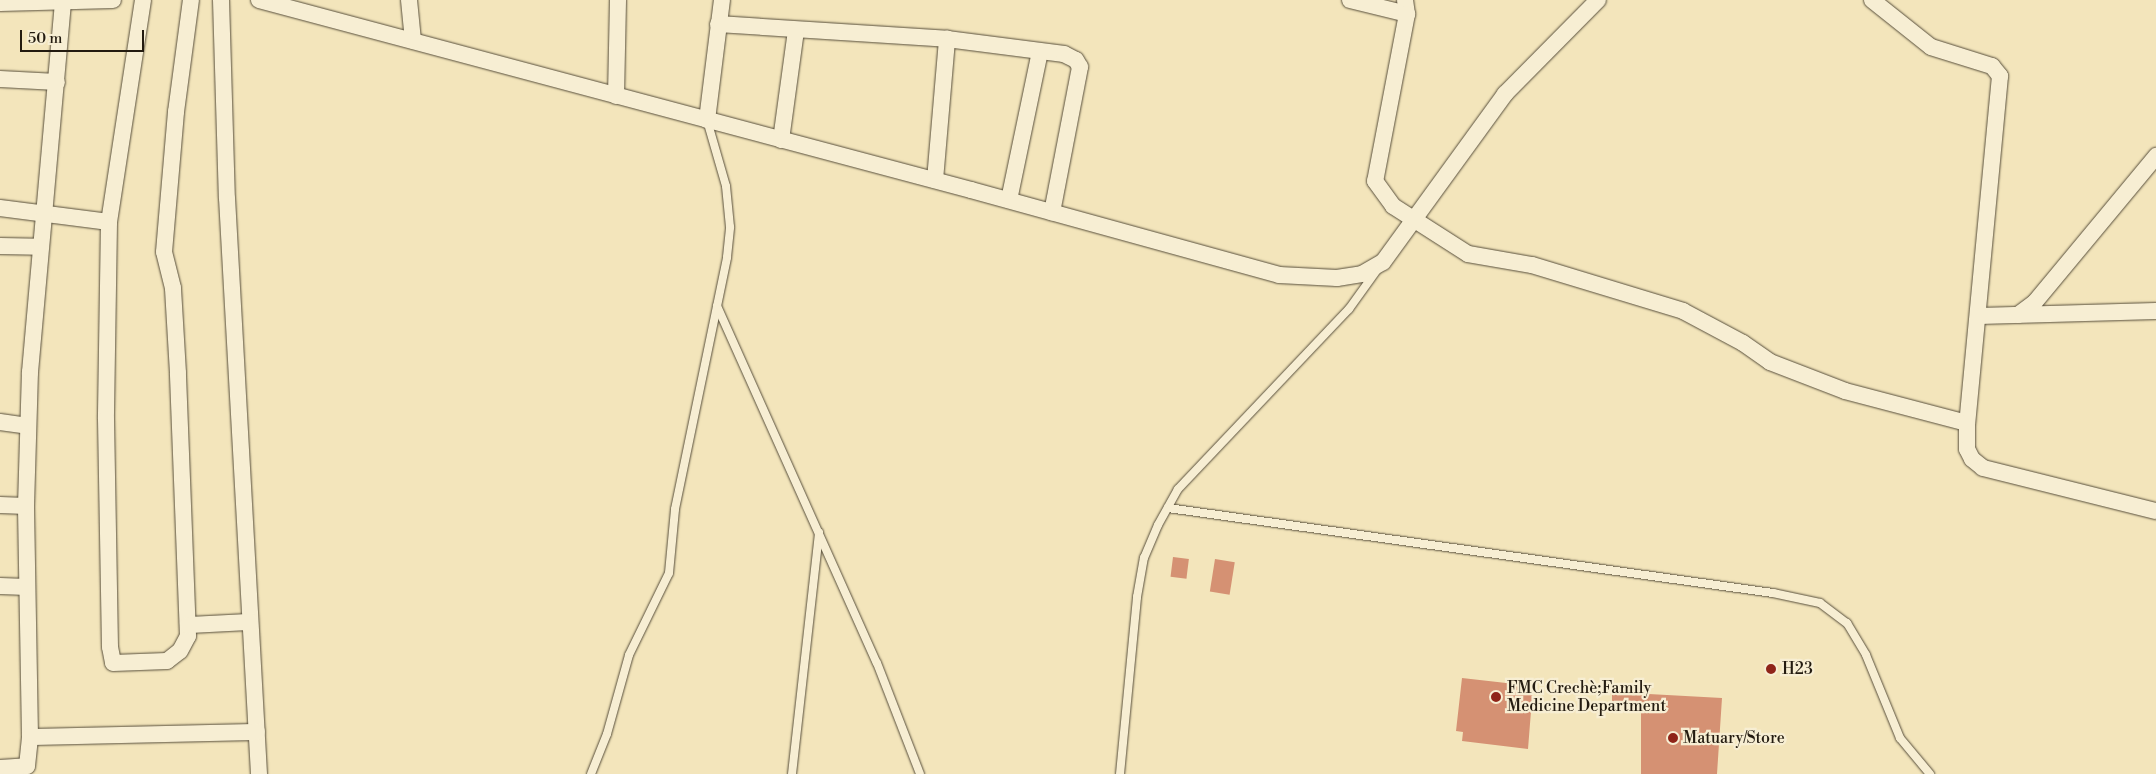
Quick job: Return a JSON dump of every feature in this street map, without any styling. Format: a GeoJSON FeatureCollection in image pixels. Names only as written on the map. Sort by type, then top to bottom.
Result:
{"type":"FeatureCollection","features":[{"type":"Feature","properties":{"kind":"street"},"geometry":{"type":"LineString","coordinates":[[0,4],[113,0]]}},
{"type":"Feature","properties":{"kind":"street"},"geometry":{"type":"LineString","coordinates":[[142,0],[109,222],[106,419],[110,647],[113,663],[167,661],[180,651],[188,636],[180,487],[178,373],[172,288],[164,252],[176,112],[191,0]]}},
{"type":"Feature","properties":{"kind":"street"},"geometry":{"type":"LineString","coordinates":[[221,0],[227,198],[259,774]]}},
{"type":"Feature","properties":{"kind":"street"},"geometry":{"type":"LineString","coordinates":[[259,0],[1009,200],[1279,276],[1337,278],[1362,274],[1383,262],[1504,94],[1598,0]]}},
{"type":"Feature","properties":{"kind":"street"},"geometry":{"type":"LineString","coordinates":[[409,0],[413,42]]}},
{"type":"Feature","properties":{"kind":"street"},"geometry":{"type":"LineString","coordinates":[[616,96],[618,0]]}},
{"type":"Feature","properties":{"kind":"street"},"geometry":{"type":"LineString","coordinates":[[707,120],[722,0]]}},
{"type":"Feature","properties":{"kind":"street"},"geometry":{"type":"LineString","coordinates":[[1350,0],[1406,7],[1375,181],[1393,206],[1468,254],[1541,268],[1683,311],[1743,342],[1770,362],[1845,392],[1967,423]]}},
{"type":"Feature","properties":{"kind":"street"},"geometry":{"type":"LineString","coordinates":[[1872,0],[1931,47],[1972,58],[1998,71],[1980,316],[1967,423],[1967,448],[1972,459],[1983,468],[2156,511]]}},
{"type":"Feature","properties":{"kind":"street"},"geometry":{"type":"LineString","coordinates":[[0,768],[27,766],[30,737],[26,506],[28,426],[39,247],[57,82],[63,2]]}},
{"type":"Feature","properties":{"kind":"street"},"geometry":{"type":"LineString","coordinates":[[718,24],[948,39],[1064,54],[1076,60],[1080,67],[1052,212]]}},
{"type":"Feature","properties":{"kind":"street"},"geometry":{"type":"LineString","coordinates":[[781,140],[796,30]]}},
{"type":"Feature","properties":{"kind":"street"},"geometry":{"type":"LineString","coordinates":[[935,180],[948,39]]}},
{"type":"Feature","properties":{"kind":"street"},"geometry":{"type":"LineString","coordinates":[[1009,200],[1040,51]]}},
{"type":"Feature","properties":{"kind":"street"},"geometry":{"type":"LineString","coordinates":[[0,79],[57,82]]}},
{"type":"Feature","properties":{"kind":"street"},"geometry":{"type":"LineString","coordinates":[[2018,315],[2035,302],[2156,156]]}},
{"type":"Feature","properties":{"kind":"street"},"geometry":{"type":"LineString","coordinates":[[0,208],[43,211],[109,222]]}},
{"type":"Feature","properties":{"kind":"street"},"geometry":{"type":"LineString","coordinates":[[0,246],[39,247]]}},
{"type":"Feature","properties":{"kind":"street"},"geometry":{"type":"LineString","coordinates":[[1980,316],[2156,312]]}},
{"type":"Feature","properties":{"kind":"street"},"geometry":{"type":"LineString","coordinates":[[0,422],[28,426]]}},
{"type":"Feature","properties":{"kind":"street"},"geometry":{"type":"LineString","coordinates":[[0,505],[26,506]]}},
{"type":"Feature","properties":{"kind":"street"},"geometry":{"type":"LineString","coordinates":[[0,586],[27,587]]}},
{"type":"Feature","properties":{"kind":"street"},"geometry":{"type":"LineString","coordinates":[[188,625],[250,622]]}},
{"type":"Feature","properties":{"kind":"street"},"geometry":{"type":"LineString","coordinates":[[30,737],[257,732]]}},
{"type":"Feature","properties":{"kind":"lane"},"geometry":{"type":"LineString","coordinates":[[591,774],[607,734],[629,655],[669,573],[675,510],[717,306],[730,227],[726,186],[707,120]]}},
{"type":"Feature","properties":{"kind":"lane"},"geometry":{"type":"LineString","coordinates":[[1120,774],[1142,568],[1168,508],[1178,489],[1349,309],[1383,262]]}},
{"type":"Feature","properties":{"kind":"lane"},"geometry":{"type":"LineString","coordinates":[[717,306],[877,663],[920,774]]}},
{"type":"Feature","properties":{"kind":"lane"},"geometry":{"type":"LineString","coordinates":[[1168,508],[1772,593],[1820,603],[1847,624],[1866,655],[1900,738],[1930,774]]}},
{"type":"Feature","properties":{"kind":"lane"},"geometry":{"type":"LineString","coordinates":[[792,774],[819,531]]}},
{"type":"Feature","properties":{"kind":"building"},"geometry":{"type":"Polygon","coordinates":[[[1173,557],[1189,559],[1186,579],[1171,577],[1173,557]]]}},
{"type":"Feature","properties":{"kind":"building"},"geometry":{"type":"Polygon","coordinates":[[[1215,559],[1235,562],[1230,595],[1210,592],[1215,559]]]}},
{"type":"Feature","properties":{"kind":"building"},"geometry":{"type":"Polygon","coordinates":[[[1462,678],[1533,686],[1528,749],[1462,741],[1463,732],[1456,731],[1462,678]]]}},
{"type":"Feature","properties":{"kind":"building","name":"Matuary/Store"},"geometry":{"type":"Polygon","coordinates":[[[1612,692],[1722,698],[1717,774],[1641,774],[1641,705],[1612,704],[1612,692]]]}},
{"type":"Feature","properties":{"kind":"place","name":"H23"},"geometry":{"type":"Point","coordinates":[1771,669]}},
{"type":"Feature","properties":{"kind":"place","name":"FMC Crechè;Family Medicine Department"},"geometry":{"type":"Point","coordinates":[1496,697]}},
{"type":"Feature","properties":{"kind":"place","name":"Matuary/Store"},"geometry":{"type":"Point","coordinates":[1673,738]}}]}
